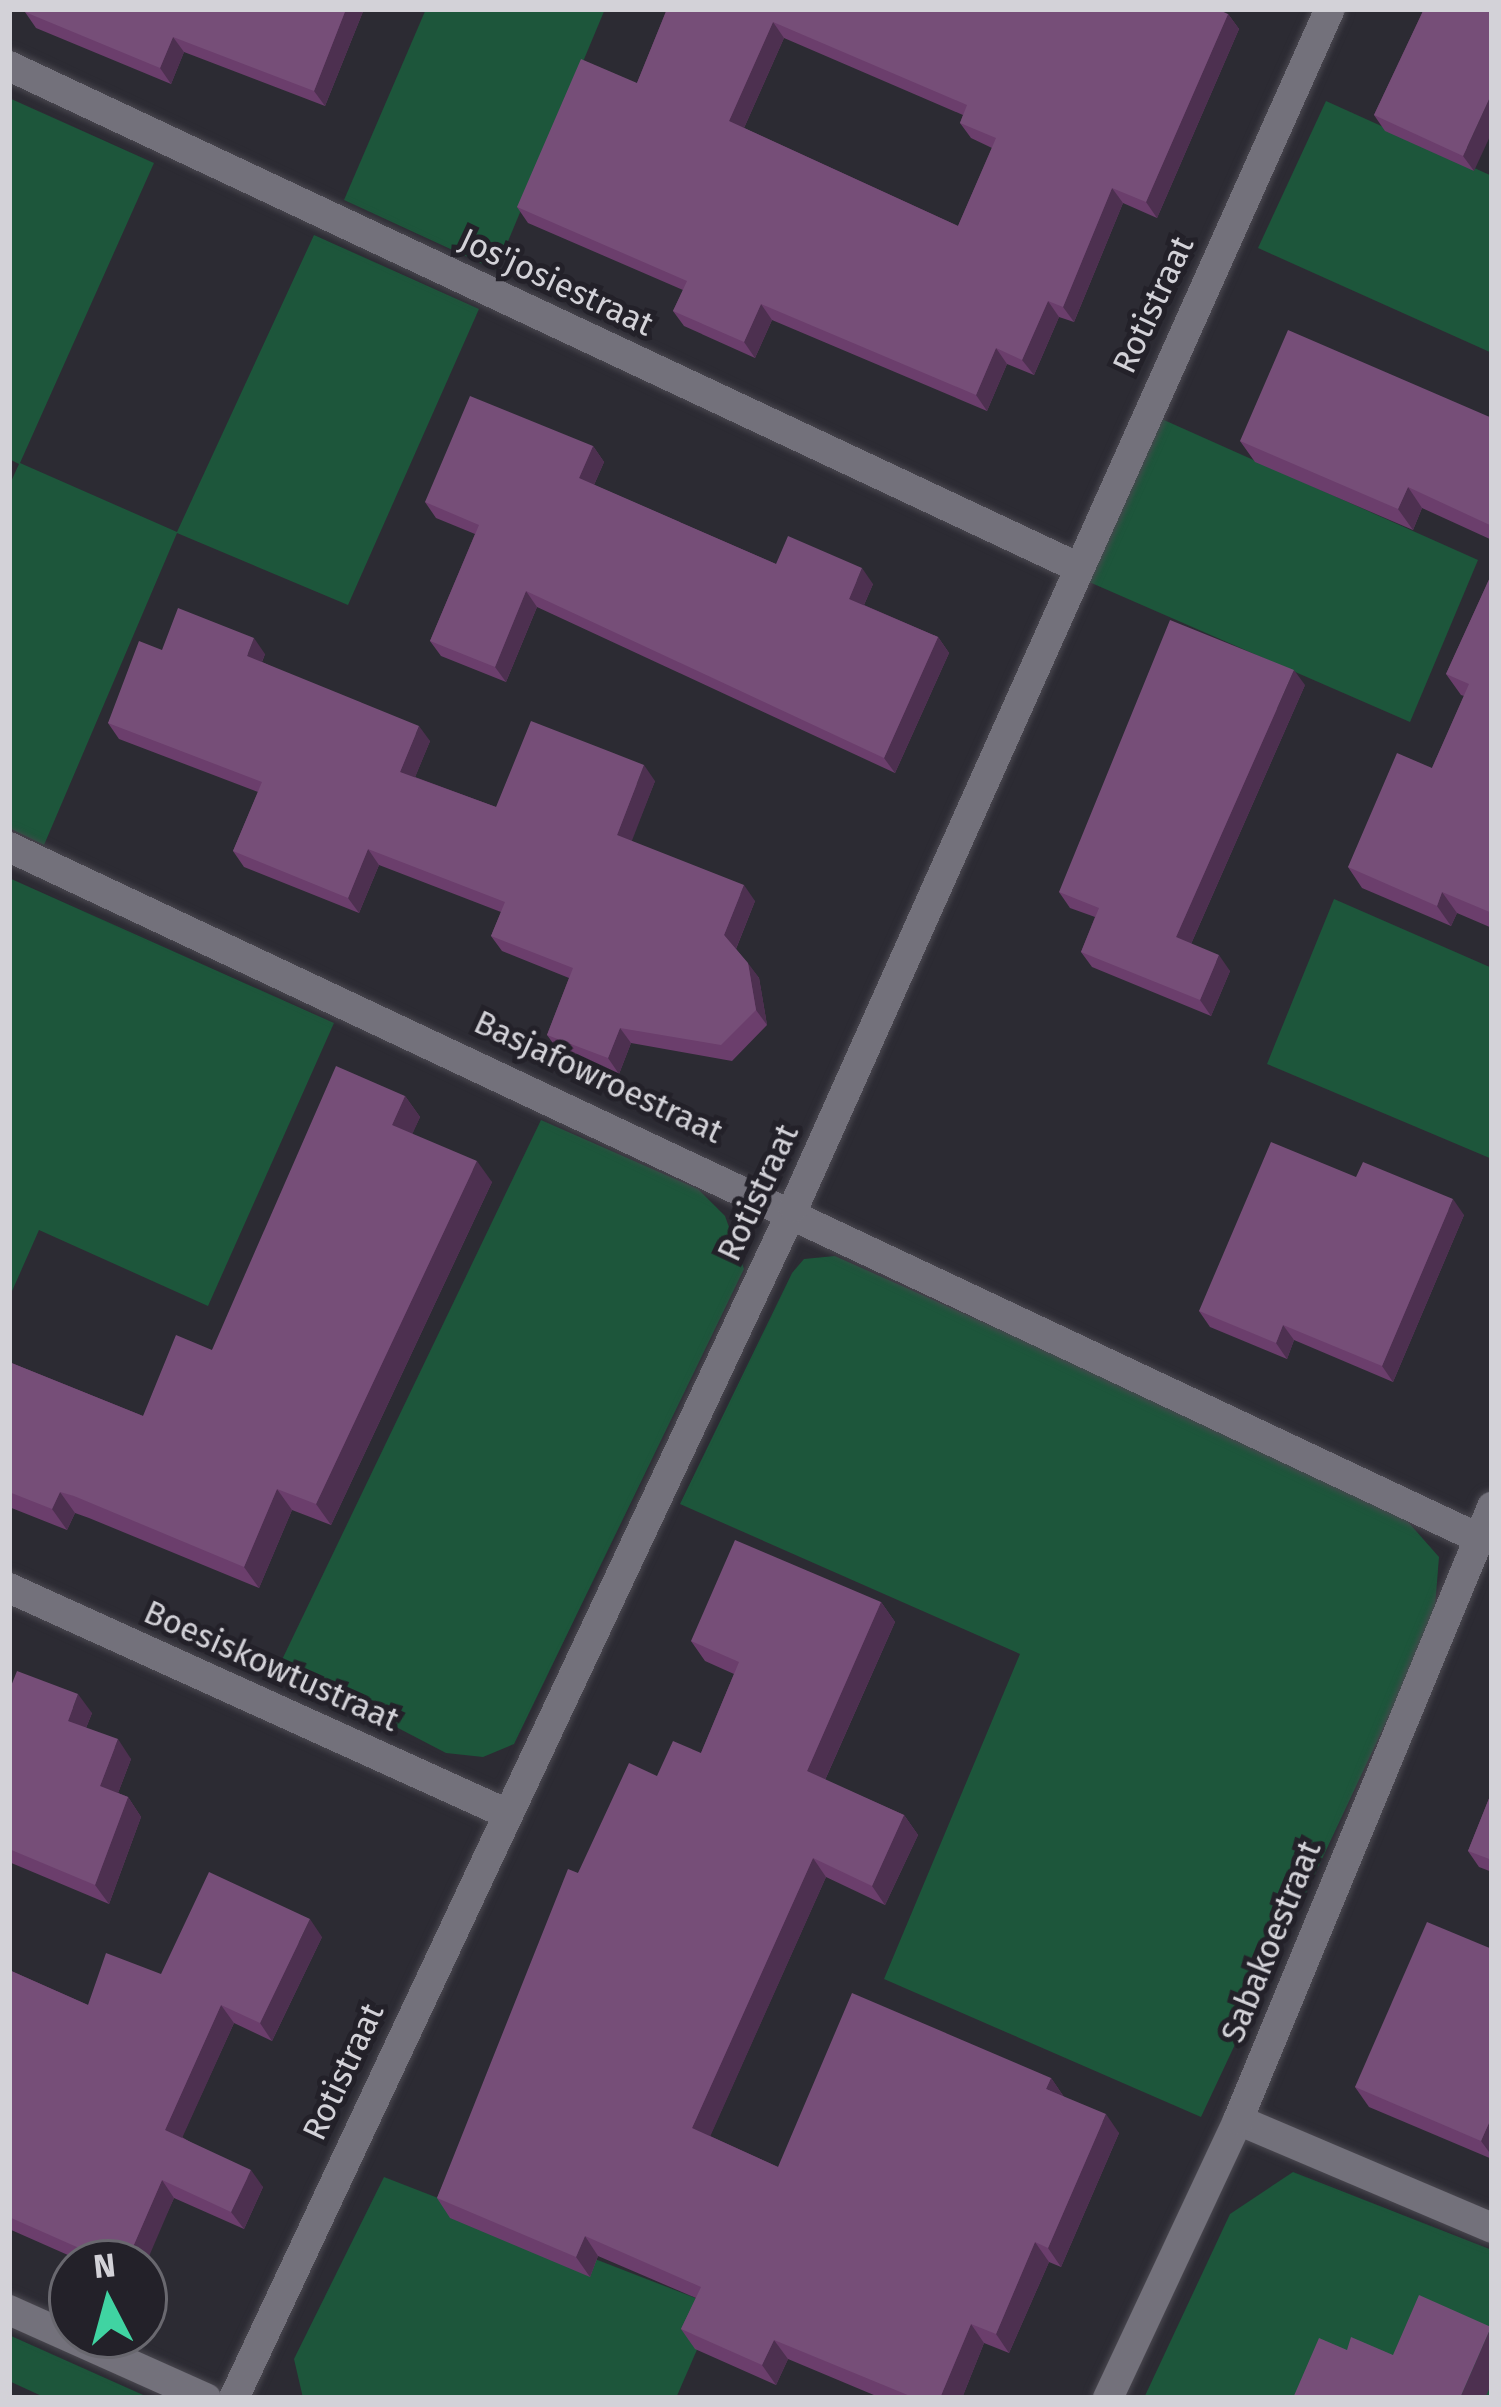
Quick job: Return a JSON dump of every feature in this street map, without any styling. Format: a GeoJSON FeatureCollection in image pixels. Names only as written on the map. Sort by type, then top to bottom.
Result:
{"type":"FeatureCollection","features":[{"type":"Feature","properties":{"kind":"street","name":"Rotistraat"},"geometry":{"type":"LineString","coordinates":[[234,2398],[503,1812],[794,1207],[1073,565],[1330,9]]}},
{"type":"Feature","properties":{"kind":"street","name":"Jos'josiestraat"},"geometry":{"type":"LineString","coordinates":[[9,65],[1073,565]]}},
{"type":"Feature","properties":{"kind":"street","name":"Basjafowroestraat"},"geometry":{"type":"LineString","coordinates":[[9,847],[794,1207],[1478,1538]]}},
{"type":"Feature","properties":{"kind":"street","name":"Sabakoestraat"},"geometry":{"type":"LineString","coordinates":[[1108,2398],[1238,2120],[1492,1508]]}},
{"type":"Feature","properties":{"kind":"street","name":"Boesiskowtustraat"},"geometry":{"type":"LineString","coordinates":[[9,1588],[503,1812]]}},
{"type":"Feature","properties":{"kind":"street"},"geometry":{"type":"LineString","coordinates":[[1238,2120],[1492,2228]]}},
{"type":"Feature","properties":{"kind":"street"},"geometry":{"type":"LineString","coordinates":[[9,2310],[206,2398]]}},
{"type":"Feature","properties":{"kind":"green space"},"geometry":{"type":"Polygon","coordinates":[[[426,9],[605,9],[496,270],[344,200],[426,9]]]}},
{"type":"Feature","properties":{"kind":"green space"},"geometry":{"type":"Polygon","coordinates":[[[9,98],[154,163],[20,463],[177,532],[314,235],[479,309],[348,605],[177,533],[44,845],[9,828],[9,486],[19,464],[9,459],[9,98]]]}},
{"type":"Feature","properties":{"kind":"green space"},"geometry":{"type":"Polygon","coordinates":[[[1326,101],[1492,176],[1492,353],[1258,248],[1326,101]]]}},
{"type":"Feature","properties":{"kind":"green space"},"geometry":{"type":"Polygon","coordinates":[[[1155,416],[1478,560],[1410,722],[1080,578],[1155,416]]]}},
{"type":"Feature","properties":{"kind":"green space"},"geometry":{"type":"Polygon","coordinates":[[[9,878],[334,1023],[208,1306],[39,1230],[9,1298],[9,878]]]}},
{"type":"Feature","properties":{"kind":"green space"},"geometry":{"type":"Polygon","coordinates":[[[1334,899],[1492,968],[1492,1159],[1267,1064],[1334,899]]]}},
{"type":"Feature","properties":{"kind":"green space"},"geometry":{"type":"Polygon","coordinates":[[[541,1120],[698,1189],[725,1216],[744,1269],[514,1744],[483,1757],[446,1753],[279,1666],[541,1120]]]}},
{"type":"Feature","properties":{"kind":"green space"},"geometry":{"type":"Polygon","coordinates":[[[835,1256],[1394,1506],[1439,1557],[1434,1620],[1201,2117],[884,1979],[1020,1654],[680,1504],[792,1273],[804,1259],[835,1256]]]}},
{"type":"Feature","properties":{"kind":"green space"},"geometry":{"type":"Polygon","coordinates":[[[1293,2172],[1492,2250],[1492,2398],[1144,2398],[1230,2214],[1293,2172]]]}},
{"type":"Feature","properties":{"kind":"green space"},"geometry":{"type":"Polygon","coordinates":[[[384,2177],[716,2306],[676,2398],[303,2398],[294,2359],[384,2177]]]}},
{"type":"Feature","properties":{"kind":"green space"},"geometry":{"type":"Polygon","coordinates":[[[9,2335],[48,2352],[48,2359],[63,2359],[150,2398],[46,2398],[9,2381],[9,2335]]]}},
{"type":"Feature","properties":{"kind":"building"},"geometry":{"type":"Polygon","coordinates":[[[346,9],[314,91],[173,37],[160,68],[25,12],[346,9]]]}},
{"type":"Feature","properties":{"kind":"building"},"geometry":{"type":"Polygon","coordinates":[[[667,9],[1217,9],[1228,14],[1146,202],[1112,188],[1063,307],[1048,301],[1022,360],[996,348],[976,395],[761,304],[744,342],[673,311],[687,281],[517,207],[581,59],[637,83],[667,9]],[[773,22],[729,121],[958,226],[996,138],[960,123],[967,105],[773,22]]]}},
{"type":"Feature","properties":{"kind":"building"},"geometry":{"type":"Polygon","coordinates":[[[1424,9],[1492,9],[1492,93],[1463,156],[1374,115],[1424,9]]]}},
{"type":"Feature","properties":{"kind":"building"},"geometry":{"type":"Polygon","coordinates":[[[1288,330],[1492,418],[1492,526],[1408,487],[1398,509],[1240,441],[1288,330]]]}},
{"type":"Feature","properties":{"kind":"building"},"geometry":{"type":"Polygon","coordinates":[[[470,396],[593,446],[579,478],[776,564],[788,536],[862,568],[849,599],[938,637],[884,758],[526,591],[495,667],[430,641],[479,525],[425,502],[470,396]]]}},
{"type":"Feature","properties":{"kind":"building"},"geometry":{"type":"Polygon","coordinates":[[[1492,573],[1492,913],[1442,892],[1437,906],[1348,867],[1397,753],[1432,768],[1469,684],[1446,674],[1492,573]]]}},
{"type":"Feature","properties":{"kind":"building"},"geometry":{"type":"Polygon","coordinates":[[[178,608],[254,638],[247,656],[419,726],[400,772],[496,807],[531,721],[644,765],[617,835],[744,885],[724,935],[748,963],[756,1010],[721,1045],[620,1028],[608,1058],[547,1035],[573,968],[491,936],[505,902],[368,849],[348,898],[233,851],[262,782],[108,723],[139,641],[162,650],[178,608]]]}},
{"type":"Feature","properties":{"kind":"building"},"geometry":{"type":"Polygon","coordinates":[[[1170,620],[1294,670],[1176,937],[1219,955],[1200,1000],[1081,952],[1099,908],[1059,892],[1170,620]]]}},
{"type":"Feature","properties":{"kind":"building"},"geometry":{"type":"Polygon","coordinates":[[[336,1066],[405,1096],[392,1125],[477,1161],[316,1504],[277,1489],[244,1567],[74,1496],[60,1492],[52,1509],[9,1492],[9,1362],[143,1416],[176,1335],[212,1350],[336,1066]]]}},
{"type":"Feature","properties":{"kind":"building"},"geometry":{"type":"Polygon","coordinates":[[[1271,1142],[1356,1177],[1363,1162],[1453,1199],[1382,1366],[1283,1325],[1276,1343],[1199,1311],[1271,1142]]]}},
{"type":"Feature","properties":{"kind":"building"},"geometry":{"type":"Polygon","coordinates":[[[735,1540],[881,1602],[807,1771],[904,1815],[872,1886],[813,1858],[692,2128],[778,2167],[852,1993],[1051,2078],[1046,2089],[1106,2114],[1048,2248],[1035,2242],[996,2334],[971,2324],[940,2398],[915,2398],[774,2340],[762,2365],[681,2329],[701,2287],[585,2236],[576,2257],[437,2198],[568,1869],[578,1873],[629,1763],[657,1776],[673,1741],[701,1753],[739,1662],[691,1641],[735,1540]]]}},
{"type":"Feature","properties":{"kind":"building"},"geometry":{"type":"Polygon","coordinates":[[[17,1671],[78,1694],[68,1721],[118,1739],[100,1786],[128,1797],[95,1885],[9,1849],[9,1691],[17,1671]]]}},
{"type":"Feature","properties":{"kind":"building"},"geometry":{"type":"Polygon","coordinates":[[[1492,1791],[1492,1860],[1468,1851],[1492,1791]]]}},
{"type":"Feature","properties":{"kind":"building"},"geometry":{"type":"Polygon","coordinates":[[[209,1872],[310,1919],[260,2023],[221,2005],[165,2130],[251,2170],[231,2212],[162,2180],[136,2239],[59,2239],[9,2217],[9,1970],[88,2005],[106,1953],[161,1974],[209,1872]]]}},
{"type":"Feature","properties":{"kind":"building"},"geometry":{"type":"Polygon","coordinates":[[[1427,1922],[1492,1949],[1492,2116],[1481,2141],[1355,2087],[1427,1922]]]}},
{"type":"Feature","properties":{"kind":"building"},"geometry":{"type":"Polygon","coordinates":[[[1419,2295],[1491,2327],[1460,2398],[1293,2398],[1319,2338],[1347,2350],[1351,2337],[1393,2355],[1419,2295]]]}}]}
